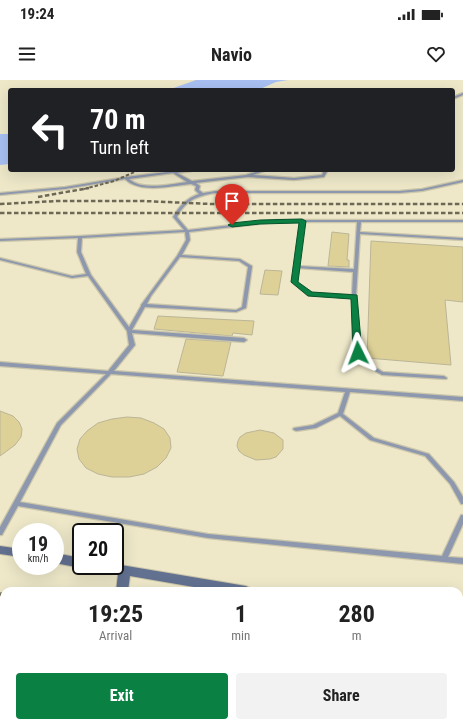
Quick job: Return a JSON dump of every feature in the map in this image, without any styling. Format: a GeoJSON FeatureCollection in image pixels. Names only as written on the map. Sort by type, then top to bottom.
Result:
{"type":"FeatureCollection","features":[{"type":"Feature","properties":{"kind":"main road"},"geometry":{"type":"LineString","coordinates":[[0,550],[12,552]]}},
{"type":"Feature","properties":{"kind":"main road"},"geometry":{"type":"LineString","coordinates":[[123,587],[125,571],[222,587]]}},
{"type":"Feature","properties":{"kind":"lane"},"geometry":{"type":"LineString","coordinates":[[0,194],[65,188],[165,172]]}},
{"type":"Feature","properties":{"kind":"lane"},"geometry":{"type":"LineString","coordinates":[[174,172],[198,186],[197,190],[201,194]]}},
{"type":"Feature","properties":{"kind":"lane"},"geometry":{"type":"LineString","coordinates":[[247,176],[260,172]]}},
{"type":"Feature","properties":{"kind":"lane"},"geometry":{"type":"LineString","coordinates":[[126,178],[129,182],[144,187],[247,176],[269,178],[308,178],[322,176],[325,172]]}},
{"type":"Feature","properties":{"kind":"lane"},"geometry":{"type":"LineString","coordinates":[[129,331],[143,305],[179,256],[188,240],[187,231],[175,218],[178,210],[191,198],[201,194],[215,192],[399,192],[422,190],[463,181]]}},
{"type":"Feature","properties":{"kind":"lane"},"geometry":{"type":"LineString","coordinates":[[302,221],[294,282],[310,294],[354,297]]}},
{"type":"Feature","properties":{"kind":"lane"},"geometry":{"type":"LineString","coordinates":[[0,240],[187,231],[260,222],[463,221]]}},
{"type":"Feature","properties":{"kind":"lane"},"geometry":{"type":"LineString","coordinates":[[359,222],[354,297],[358,353],[366,364],[382,373],[444,378]]}},
{"type":"Feature","properties":{"kind":"lane"},"geometry":{"type":"LineString","coordinates":[[358,233],[463,239]]}},
{"type":"Feature","properties":{"kind":"lane"},"geometry":{"type":"LineString","coordinates":[[0,533],[59,424],[110,372],[132,345],[129,331],[89,275],[79,252],[80,237]]}},
{"type":"Feature","properties":{"kind":"lane"},"geometry":{"type":"LineString","coordinates":[[143,305],[236,311],[244,308],[250,267],[240,260],[179,256]]}},
{"type":"Feature","properties":{"kind":"lane"},"geometry":{"type":"LineString","coordinates":[[0,259],[72,277],[89,275]]}},
{"type":"Feature","properties":{"kind":"lane"},"geometry":{"type":"LineString","coordinates":[[296,267],[356,271]]}},
{"type":"Feature","properties":{"kind":"lane"},"geometry":{"type":"LineString","coordinates":[[129,331],[244,340]]}},
{"type":"Feature","properties":{"kind":"lane"},"geometry":{"type":"LineString","coordinates":[[0,364],[463,399]]}},
{"type":"Feature","properties":{"kind":"lane"},"geometry":{"type":"LineString","coordinates":[[296,429],[314,427],[340,414],[348,390]]}},
{"type":"Feature","properties":{"kind":"lane"},"geometry":{"type":"LineString","coordinates":[[340,414],[372,439],[427,456],[452,483],[463,502]]}},
{"type":"Feature","properties":{"kind":"lane"},"geometry":{"type":"LineString","coordinates":[[16,503],[208,536],[463,561]]}},
{"type":"Feature","properties":{"kind":"lane"},"geometry":{"type":"LineString","coordinates":[[444,559],[463,517]]}},
{"type":"Feature","properties":{"kind":"water"},"geometry":{"type":"Polygon","coordinates":[[[196,80],[288,80],[276,82],[262,88],[174,88],[196,80]]]}},
{"type":"Feature","properties":{"kind":"water"},"geometry":{"type":"Polygon","coordinates":[[[0,134],[8,134],[8,164],[0,165],[0,134]]]}},
{"type":"Feature","properties":{"kind":"building"},"geometry":{"type":"Polygon","coordinates":[[[332,232],[349,234],[347,260],[349,260],[349,267],[328,266],[332,232]]]}},
{"type":"Feature","properties":{"kind":"building"},"geometry":{"type":"Polygon","coordinates":[[[371,241],[463,247],[463,302],[445,300],[451,365],[367,358],[371,241]]]}},
{"type":"Feature","properties":{"kind":"building"},"geometry":{"type":"Polygon","coordinates":[[[265,270],[282,271],[278,295],[260,294],[265,270]]]}},
{"type":"Feature","properties":{"kind":"building"},"geometry":{"type":"Polygon","coordinates":[[[158,316],[254,321],[252,335],[233,333],[232,336],[154,329],[158,316]]]}},
{"type":"Feature","properties":{"kind":"building"},"geometry":{"type":"Polygon","coordinates":[[[186,339],[231,342],[223,376],[177,372],[186,339]]]}},
{"type":"Feature","properties":{"kind":"building"},"geometry":{"type":"Polygon","coordinates":[[[0,411],[13,416],[19,422],[22,429],[21,437],[15,445],[0,456],[0,411]]]}},
{"type":"Feature","properties":{"kind":"building"},"geometry":{"type":"Polygon","coordinates":[[[127,417],[141,418],[164,429],[170,438],[171,448],[166,458],[157,467],[144,474],[129,477],[112,477],[98,474],[86,468],[79,459],[77,449],[80,439],[87,431],[98,423],[127,417]]]}},
{"type":"Feature","properties":{"kind":"building"},"geometry":{"type":"Polygon","coordinates":[[[260,430],[274,433],[283,440],[283,449],[276,457],[256,460],[239,451],[237,446],[240,437],[246,433],[260,430]]]}},
{"type":"Feature","properties":{"kind":"railway"},"geometry":{"type":"LineString","coordinates":[[85,189],[114,181],[134,172]]}},
{"type":"Feature","properties":{"kind":"railway"},"geometry":{"type":"LineString","coordinates":[[38,197],[85,189]]}},
{"type":"Feature","properties":{"kind":"railway"},"geometry":{"type":"LineString","coordinates":[[0,204],[57,201],[143,201],[211,204],[463,204]]}},
{"type":"Feature","properties":{"kind":"railway"},"geometry":{"type":"LineString","coordinates":[[0,213],[463,213]]}},
{"type":"Feature","properties":{"kind":"route"},"geometry":{"type":"LineString","coordinates":[[232,225],[276,221],[302,221],[294,282],[310,294],[354,297],[358,353]]}}]}
